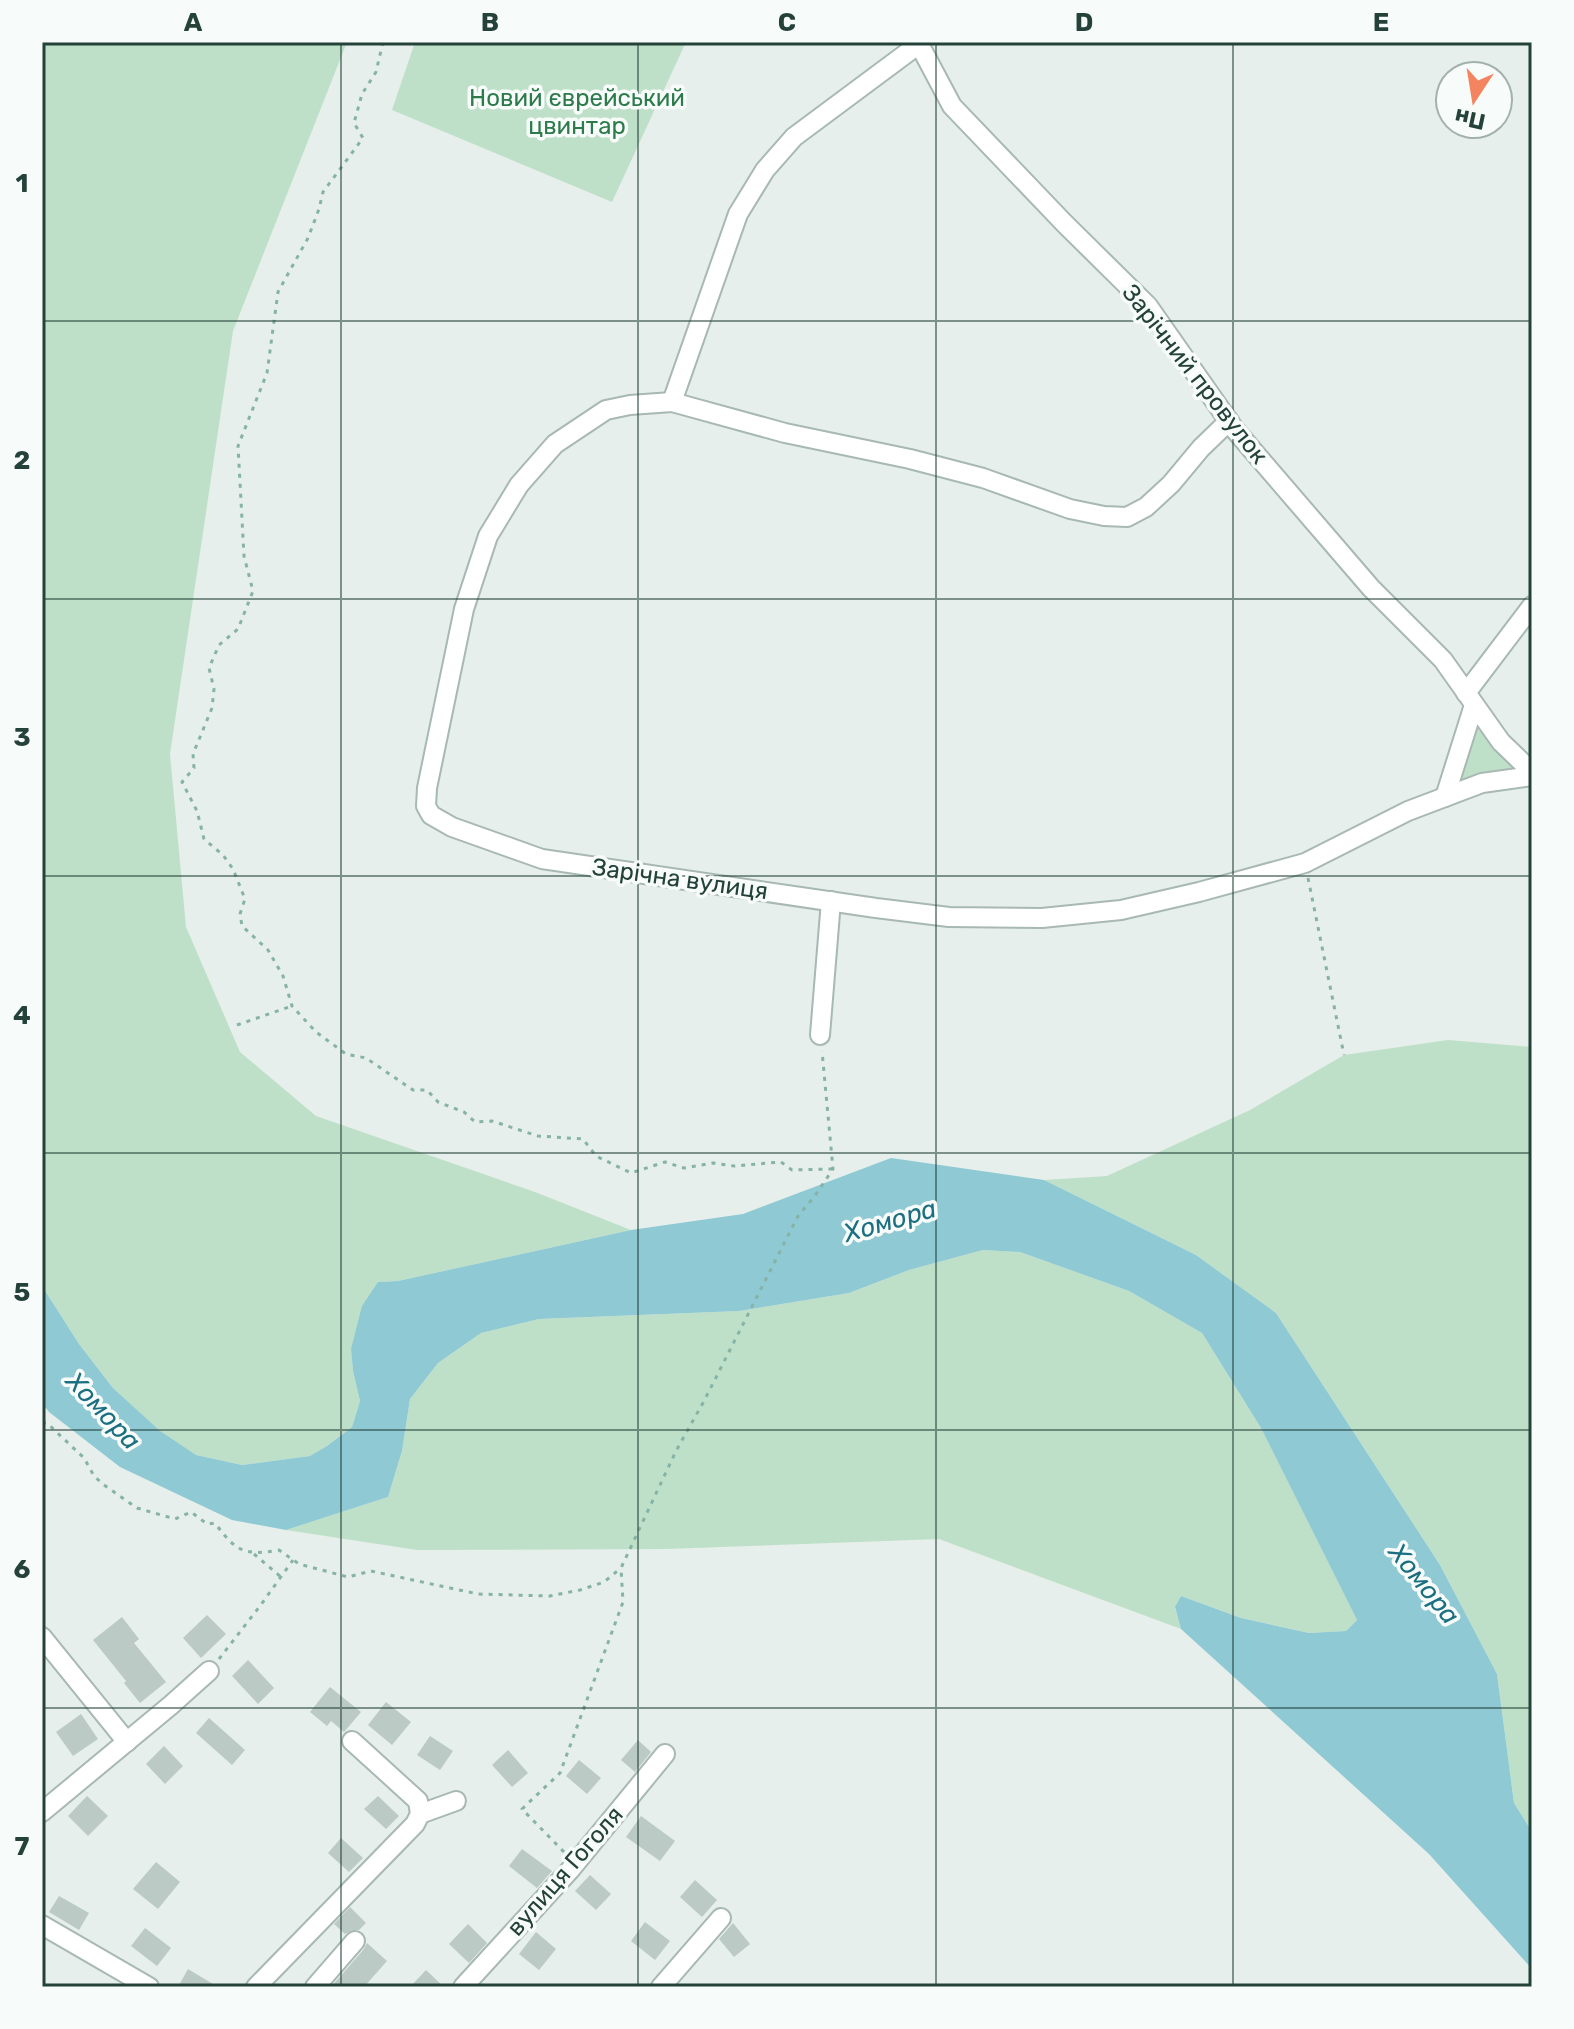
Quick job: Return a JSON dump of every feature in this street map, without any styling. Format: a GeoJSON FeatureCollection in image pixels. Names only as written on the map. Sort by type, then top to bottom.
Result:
{"type":"FeatureCollection","features":[{"type":"Feature","properties":{"kind":"street"},"geometry":{"type":"LineString","coordinates":[[672,402],[738,214],[765,170],[794,137],[919,43]]}},
{"type":"Feature","properties":{"kind":"street","name":"Зарічний провулок"},"geometry":{"type":"LineString","coordinates":[[919,43],[952,106],[1148,306],[1229,421],[1371,588],[1443,660],[1501,742],[1532,770]]}},
{"type":"Feature","properties":{"kind":"street","name":"Зарічна вулиця"},"geometry":{"type":"LineString","coordinates":[[1229,421],[1171,484],[1146,507],[1127,517],[1070,509],[983,478],[785,433],[672,402],[606,410],[555,444],[519,485],[488,536],[464,609],[427,788],[426,806],[431,815],[452,827],[542,859],[949,917],[1042,918],[1121,910],[1305,863],[1408,811],[1482,783],[1532,776]]}},
{"type":"Feature","properties":{"kind":"street"},"geometry":{"type":"LineString","coordinates":[[1445,797],[1470,699],[1532,606]]}},
{"type":"Feature","properties":{"kind":"street"},"geometry":{"type":"LineString","coordinates":[[820,1035],[831,901]]}},
{"type":"Feature","properties":{"kind":"street"},"geometry":{"type":"LineString","coordinates":[[42,1637],[127,1742]]}},
{"type":"Feature","properties":{"kind":"street"},"geometry":{"type":"LineString","coordinates":[[42,1812],[209,1671]]}},
{"type":"Feature","properties":{"kind":"street"},"geometry":{"type":"LineString","coordinates":[[256,1987],[415,1824],[420,1814],[418,1801],[352,1741]]}},
{"type":"Feature","properties":{"kind":"street","name":"вулиця Гоголя"},"geometry":{"type":"LineString","coordinates":[[463,1987],[570,1870],[665,1754]]}},
{"type":"Feature","properties":{"kind":"street"},"geometry":{"type":"LineString","coordinates":[[420,1814],[456,1801]]}},
{"type":"Feature","properties":{"kind":"street"},"geometry":{"type":"LineString","coordinates":[[661,1987],[721,1918]]}},
{"type":"Feature","properties":{"kind":"street"},"geometry":{"type":"LineString","coordinates":[[42,1925],[149,1987]]}},
{"type":"Feature","properties":{"kind":"street"},"geometry":{"type":"LineString","coordinates":[[315,1987],[355,1941]]}},
{"type":"Feature","properties":{"kind":"path"},"geometry":{"type":"LineString","coordinates":[[383,42],[376,72],[362,94],[354,123],[363,138],[323,192],[308,238],[278,292],[267,373],[238,446],[244,556],[253,591],[238,629],[219,645],[209,668],[214,689],[212,708],[193,754],[194,768],[182,782],[197,811],[204,839],[223,855],[233,869],[245,899],[240,914],[242,926],[268,950],[283,976],[292,1006],[316,1032],[346,1054],[366,1058],[413,1090],[427,1090],[438,1102],[464,1112],[475,1122],[492,1121],[538,1136],[583,1139],[596,1156],[631,1173],[665,1162],[684,1168],[713,1163],[734,1166],[781,1162],[792,1170],[833,1169]]}},
{"type":"Feature","properties":{"kind":"path"},"geometry":{"type":"LineString","coordinates":[[1305,863],[1344,1055]]}},
{"type":"Feature","properties":{"kind":"path"},"geometry":{"type":"LineString","coordinates":[[237,1025],[292,1006]]}},
{"type":"Feature","properties":{"kind":"path"},"geometry":{"type":"LineString","coordinates":[[254,1554],[279,1550],[299,1564],[348,1577],[371,1571],[478,1594],[550,1596],[604,1582],[621,1568],[676,1451],[798,1216],[833,1169],[820,1035]]}},
{"type":"Feature","properties":{"kind":"path"},"geometry":{"type":"LineString","coordinates":[[42,1423],[47,1423],[84,1458],[94,1476],[104,1485],[137,1508],[175,1519],[191,1512],[207,1524],[215,1523],[229,1543],[254,1554],[281,1577]]}},
{"type":"Feature","properties":{"kind":"path"},"geometry":{"type":"LineString","coordinates":[[209,1671],[293,1560]]}},
{"type":"Feature","properties":{"kind":"path"},"geometry":{"type":"LineString","coordinates":[[570,1870],[567,1855],[522,1809],[560,1773],[623,1602],[621,1568]]}},
{"type":"Feature","properties":{"kind":"green space"},"geometry":{"type":"Polygon","coordinates":[[[42,42],[347,42],[233,331],[170,754],[186,927],[240,1052],[316,1116],[535,1192],[631,1230],[398,1281],[378,1282],[351,1349],[360,1401],[352,1427],[310,1456],[242,1465],[196,1455],[160,1432],[113,1388],[79,1344],[42,1286],[42,42]]]}},
{"type":"Feature","properties":{"kind":"green space","name":"Новий єврейський цвинтар"},"geometry":{"type":"Polygon","coordinates":[[[415,42],[686,42],[612,202],[392,110],[415,42]]]}},
{"type":"Feature","properties":{"kind":"green space"},"geometry":{"type":"Polygon","coordinates":[[[1474,705],[1527,768],[1445,797],[1474,705]]]}},
{"type":"Feature","properties":{"kind":"green space"},"geometry":{"type":"Polygon","coordinates":[[[1448,1040],[1532,1047],[1532,1832],[1514,1803],[1497,1674],[1440,1565],[1276,1313],[1196,1255],[1044,1180],[1107,1176],[1250,1110],[1344,1055],[1448,1040]]]}},
{"type":"Feature","properties":{"kind":"green space"},"geometry":{"type":"Polygon","coordinates":[[[983,1250],[1020,1252],[1129,1291],[1202,1333],[1261,1428],[1357,1620],[1346,1631],[1309,1633],[1241,1618],[1181,1596],[1175,1608],[1181,1629],[939,1539],[667,1549],[417,1550],[286,1530],[388,1497],[402,1451],[410,1399],[438,1363],[481,1333],[539,1319],[739,1311],[849,1293],[909,1270],[983,1250]]]}},
{"type":"Feature","properties":{"kind":"water","name":"Хомора"},"geometry":{"type":"Polygon","coordinates":[[[891,1158],[1044,1180],[1196,1255],[1276,1313],[1440,1565],[1497,1674],[1514,1803],[1532,1832],[1532,1969],[1429,1854],[1181,1629],[1175,1607],[1181,1596],[1241,1618],[1309,1633],[1346,1631],[1357,1620],[1261,1428],[1202,1333],[1129,1291],[1020,1252],[983,1250],[909,1270],[849,1293],[739,1311],[539,1319],[481,1333],[438,1363],[410,1399],[402,1451],[388,1497],[286,1530],[232,1520],[120,1467],[49,1412],[42,1403],[42,1286],[79,1344],[113,1388],[160,1431],[196,1455],[242,1465],[310,1456],[352,1427],[360,1401],[351,1349],[362,1306],[378,1282],[398,1281],[631,1230],[743,1214],[891,1158]]]}},
{"type":"Feature","properties":{"kind":"building"},"geometry":{"type":"Polygon","coordinates":[[[207,1615],[226,1634],[201,1658],[183,1638],[207,1615]]]}},
{"type":"Feature","properties":{"kind":"building"},"geometry":{"type":"Polygon","coordinates":[[[122,1617],[139,1639],[134,1643],[166,1682],[140,1703],[93,1640],[122,1617]]]}},
{"type":"Feature","properties":{"kind":"building"},"geometry":{"type":"Polygon","coordinates":[[[248,1660],[274,1688],[258,1704],[232,1676],[248,1660]]]}},
{"type":"Feature","properties":{"kind":"building"},"geometry":{"type":"Polygon","coordinates":[[[330,1687],[361,1712],[344,1732],[331,1721],[327,1726],[310,1712],[330,1687]]]}},
{"type":"Feature","properties":{"kind":"building"},"geometry":{"type":"Polygon","coordinates":[[[386,1702],[411,1722],[392,1745],[368,1725],[386,1702]]]}},
{"type":"Feature","properties":{"kind":"building"},"geometry":{"type":"Polygon","coordinates":[[[81,1714],[98,1739],[73,1756],[56,1732],[81,1714]]]}},
{"type":"Feature","properties":{"kind":"building"},"geometry":{"type":"Polygon","coordinates":[[[209,1718],[245,1750],[232,1765],[196,1733],[209,1718]]]}},
{"type":"Feature","properties":{"kind":"building"},"geometry":{"type":"Polygon","coordinates":[[[430,1736],[453,1751],[440,1770],[417,1755],[430,1736]]]}},
{"type":"Feature","properties":{"kind":"building"},"geometry":{"type":"Polygon","coordinates":[[[638,1740],[651,1752],[635,1772],[621,1760],[638,1740]]]}},
{"type":"Feature","properties":{"kind":"building"},"geometry":{"type":"Polygon","coordinates":[[[164,1746],[183,1766],[165,1784],[146,1764],[164,1746]]]}},
{"type":"Feature","properties":{"kind":"building"},"geometry":{"type":"Polygon","coordinates":[[[508,1750],[528,1773],[512,1787],[492,1765],[508,1750]]]}},
{"type":"Feature","properties":{"kind":"building"},"geometry":{"type":"Polygon","coordinates":[[[579,1760],[601,1778],[587,1794],[566,1776],[579,1760]]]}},
{"type":"Feature","properties":{"kind":"building"},"geometry":{"type":"Polygon","coordinates":[[[87,1796],[108,1816],[88,1836],[68,1816],[87,1796]]]}},
{"type":"Feature","properties":{"kind":"building"},"geometry":{"type":"Polygon","coordinates":[[[378,1796],[399,1816],[386,1829],[364,1809],[378,1796]]]}},
{"type":"Feature","properties":{"kind":"building"},"geometry":{"type":"Polygon","coordinates":[[[641,1816],[675,1841],[660,1861],[626,1837],[641,1816]]]}},
{"type":"Feature","properties":{"kind":"building"},"geometry":{"type":"Polygon","coordinates":[[[341,1838],[363,1858],[349,1872],[328,1853],[341,1838]]]}},
{"type":"Feature","properties":{"kind":"building"},"geometry":{"type":"Polygon","coordinates":[[[522,1849],[552,1871],[537,1888],[509,1866],[522,1849]]]}},
{"type":"Feature","properties":{"kind":"building"},"geometry":{"type":"Polygon","coordinates":[[[156,1862],[180,1882],[158,1909],[133,1889],[156,1862]]]}},
{"type":"Feature","properties":{"kind":"building"},"geometry":{"type":"Polygon","coordinates":[[[590,1875],[611,1894],[596,1910],[575,1891],[590,1875]]]}},
{"type":"Feature","properties":{"kind":"building"},"geometry":{"type":"Polygon","coordinates":[[[695,1880],[717,1900],[702,1917],[680,1897],[695,1880]]]}},
{"type":"Feature","properties":{"kind":"building"},"geometry":{"type":"Polygon","coordinates":[[[59,1896],[89,1913],[79,1930],[49,1912],[59,1896]]]}},
{"type":"Feature","properties":{"kind":"building"},"geometry":{"type":"Polygon","coordinates":[[[350,1907],[366,1923],[359,1930],[345,1934],[334,1924],[350,1907]]]}},
{"type":"Feature","properties":{"kind":"building"},"geometry":{"type":"Polygon","coordinates":[[[645,1922],[670,1941],[655,1960],[631,1941],[645,1922]]]}},
{"type":"Feature","properties":{"kind":"building"},"geometry":{"type":"Polygon","coordinates":[[[733,1923],[750,1944],[734,1957],[719,1939],[733,1923]]]}},
{"type":"Feature","properties":{"kind":"building"},"geometry":{"type":"Polygon","coordinates":[[[468,1924],[487,1943],[469,1963],[449,1944],[468,1924]]]}},
{"type":"Feature","properties":{"kind":"building"},"geometry":{"type":"Polygon","coordinates":[[[145,1928],[171,1948],[157,1966],[131,1946],[145,1928]]]}},
{"type":"Feature","properties":{"kind":"building"},"geometry":{"type":"Polygon","coordinates":[[[536,1932],[556,1949],[539,1970],[519,1954],[536,1932]]]}},
{"type":"Feature","properties":{"kind":"building"},"geometry":{"type":"Polygon","coordinates":[[[367,1943],[387,1961],[364,1987],[331,1987],[364,1949],[367,1943]]]}},
{"type":"Feature","properties":{"kind":"building"},"geometry":{"type":"Polygon","coordinates":[[[188,1969],[218,1987],[178,1987],[188,1969]]]}},
{"type":"Feature","properties":{"kind":"building"},"geometry":{"type":"Polygon","coordinates":[[[426,1970],[444,1987],[410,1987],[426,1970]]]}}]}
